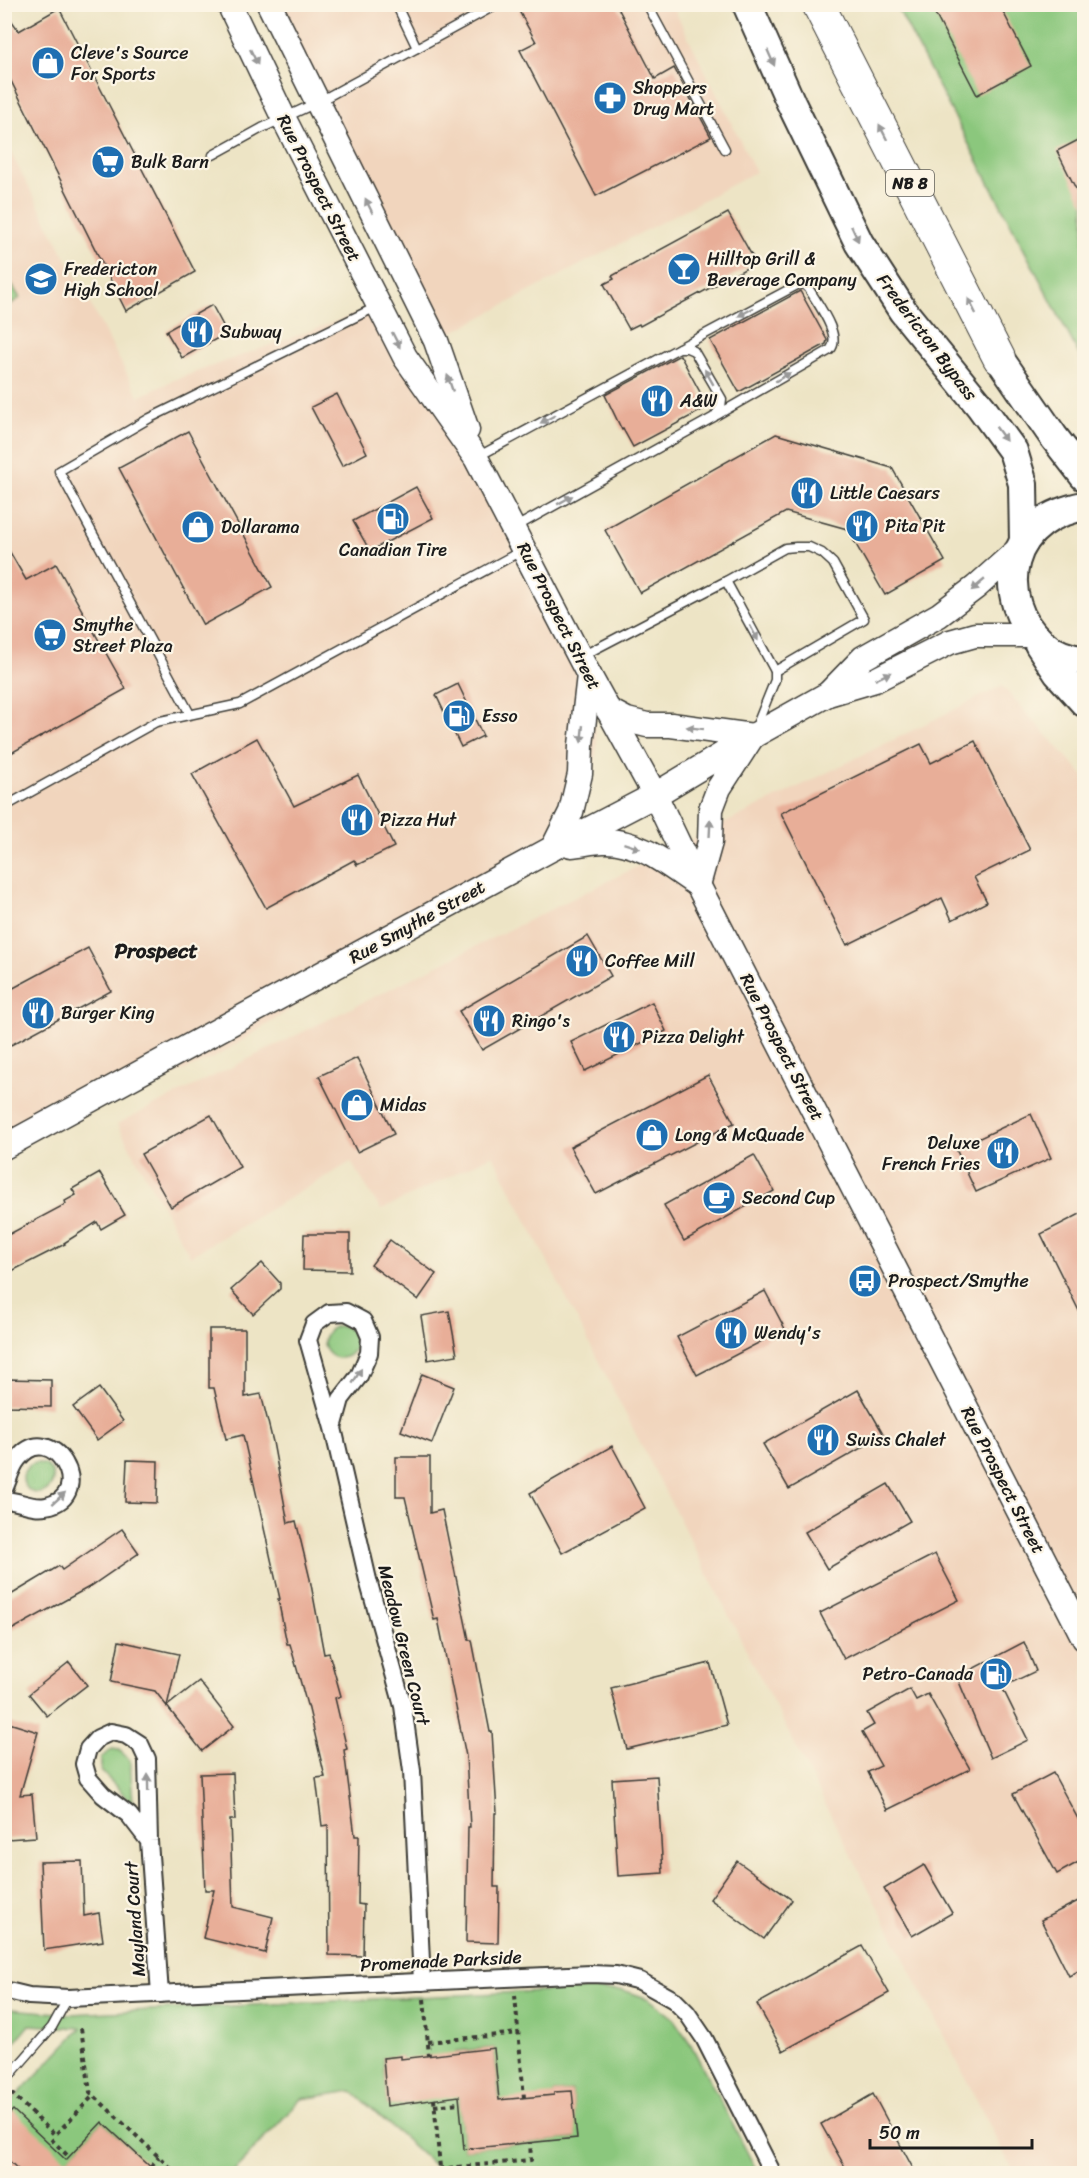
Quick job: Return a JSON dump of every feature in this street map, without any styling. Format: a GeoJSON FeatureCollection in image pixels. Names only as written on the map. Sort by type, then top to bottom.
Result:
{"type":"FeatureCollection","features":[{"type":"Feature","properties":{"kind":"highway","name":"Fredericton Bypass"},"geometry":{"type":"LineString","coordinates":[[747,4],[791,103],[859,243],[903,311],[1013,450],[1023,484],[1023,544]]}},
{"type":"Feature","properties":{"kind":"highway","name":"NB 8"},"geometry":{"type":"LineString","coordinates":[[818,4],[999,358],[1084,476]]}},
{"type":"Feature","properties":{"kind":"highway"},"geometry":{"type":"LineString","coordinates":[[1084,506],[1062,511],[1040,524],[1023,544],[1014,565],[1013,590],[1019,614],[1058,673],[1084,702]]}},
{"type":"Feature","properties":{"kind":"highway"},"geometry":{"type":"LineString","coordinates":[[1033,636],[1051,651],[1074,660],[1084,660]]}},
{"type":"Feature","properties":{"kind":"main road","name":"Rue Prospect Street"},"geometry":{"type":"LineString","coordinates":[[228,4],[405,357],[476,458],[584,666],[655,795],[698,885],[1084,1638]]}},
{"type":"Feature","properties":{"kind":"main road","name":"Rue Prospect Street"},"geometry":{"type":"LineString","coordinates":[[269,4],[436,341],[476,458]]}},
{"type":"Feature","properties":{"kind":"main road","name":"Rue Smythe Street"},"geometry":{"type":"LineString","coordinates":[[828,694],[863,658],[939,615],[976,587],[1023,544]]}},
{"type":"Feature","properties":{"kind":"main road","name":"Rue Smythe Street"},"geometry":{"type":"LineString","coordinates":[[4,1147],[553,848],[655,795],[828,694],[875,680],[950,642],[975,635],[1033,636]]}},
{"type":"Feature","properties":{"kind":"main road"},"geometry":{"type":"LineString","coordinates":[[553,848],[571,812],[580,774],[584,666]]}},
{"type":"Feature","properties":{"kind":"main road"},"geometry":{"type":"LineString","coordinates":[[553,848],[604,841],[624,843],[640,848],[698,885],[710,842],[711,809],[719,788],[753,736],[671,725],[647,725],[627,720],[608,710]]}},
{"type":"Feature","properties":{"kind":"street","name":"Meadow Green Court"},"geometry":{"type":"LineString","coordinates":[[333,1428],[341,1399],[359,1376],[369,1353],[370,1337],[363,1321],[346,1312],[329,1313],[314,1324],[308,1340],[333,1428],[368,1580],[403,1706],[412,1771],[422,1982]]}},
{"type":"Feature","properties":{"kind":"street"},"geometry":{"type":"LineString","coordinates":[[4,1489],[17,1460],[30,1449],[55,1451],[62,1456],[69,1470],[68,1489],[52,1504],[38,1507],[14,1500],[4,1500]]}},
{"type":"Feature","properties":{"kind":"street","name":"Mayland Court"},"geometry":{"type":"LineString","coordinates":[[149,1841],[129,1815],[103,1795],[88,1778],[84,1764],[88,1749],[98,1738],[111,1732],[126,1734],[140,1744],[147,1759],[149,1841],[159,1994]]}},
{"type":"Feature","properties":{"kind":"street","name":"Promenade Parkside"},"geometry":{"type":"LineString","coordinates":[[4,1990],[29,1996],[68,1998],[513,1977],[616,1975],[640,1981],[674,2000],[687,2013],[704,2038],[773,2174]]}},
{"type":"Feature","properties":{"kind":"lane"},"geometry":{"type":"LineString","coordinates":[[396,4],[417,48]]}},
{"type":"Feature","properties":{"kind":"lane"},"geometry":{"type":"LineString","coordinates":[[213,155],[261,128],[318,102],[498,4]]}},
{"type":"Feature","properties":{"kind":"lane"},"geometry":{"type":"LineString","coordinates":[[647,4],[725,149]]}},
{"type":"Feature","properties":{"kind":"lane"},"geometry":{"type":"LineString","coordinates":[[4,807],[156,722],[240,704],[519,539],[714,417],[830,350],[835,340],[833,332],[809,289],[804,285],[799,285],[476,458]]}},
{"type":"Feature","properties":{"kind":"lane"},"geometry":{"type":"LineString","coordinates":[[190,714],[59,471],[150,418],[379,306]]}},
{"type":"Feature","properties":{"kind":"lane"},"geometry":{"type":"LineString","coordinates":[[678,348],[694,351],[722,399],[721,407],[714,417]]}},
{"type":"Feature","properties":{"kind":"lane"},"geometry":{"type":"LineString","coordinates":[[584,666],[726,581],[785,549],[809,547],[822,553],[833,563],[864,619],[775,671]]}},
{"type":"Feature","properties":{"kind":"lane"},"geometry":{"type":"LineString","coordinates":[[726,581],[775,671],[775,680],[753,736]]}},
{"type":"Feature","properties":{"kind":"lane"},"geometry":{"type":"LineString","coordinates":[[4,2082],[52,2026],[68,1998]]}},
{"type":"Feature","properties":{"kind":"path"},"geometry":{"type":"LineString","coordinates":[[513,1977],[524,2098]]}},
{"type":"Feature","properties":{"kind":"path"},"geometry":{"type":"LineString","coordinates":[[422,1982],[429,2055]]}},
{"type":"Feature","properties":{"kind":"path"},"geometry":{"type":"LineString","coordinates":[[81,2028],[90,2092],[177,2174]]}},
{"type":"Feature","properties":{"kind":"path"},"geometry":{"type":"LineString","coordinates":[[428,2042],[518,2033]]}},
{"type":"Feature","properties":{"kind":"path"},"geometry":{"type":"LineString","coordinates":[[69,2157],[49,2141],[94,2095]]}},
{"type":"Feature","properties":{"kind":"path"},"geometry":{"type":"LineString","coordinates":[[15,2097],[56,2135]]}},
{"type":"Feature","properties":{"kind":"path"},"geometry":{"type":"LineString","coordinates":[[434,2098],[440,2169]]}},
{"type":"Feature","properties":{"kind":"path"},"geometry":{"type":"LineString","coordinates":[[434,2106],[459,2103]]}},
{"type":"Feature","properties":{"kind":"path"},"geometry":{"type":"LineString","coordinates":[[433,2174],[437,2169],[531,2160],[530,2142]]}},
{"type":"Feature","properties":{"kind":"path"},"geometry":{"type":"LineString","coordinates":[[151,2166],[159,2157]]}},
{"type":"Feature","properties":{"kind":"shaded area"},"geometry":{"type":"Polygon","coordinates":[[[269,5],[672,5],[756,172],[436,341],[269,5]]]}},
{"type":"Feature","properties":{"kind":"shaded area"},"geometry":{"type":"Polygon","coordinates":[[[4,140],[139,397],[174,380],[379,306],[476,458],[591,689],[597,744],[594,772],[584,801],[546,845],[219,1055],[5,1149],[4,140]]]}},
{"type":"Feature","properties":{"kind":"shaded area"},"geometry":{"type":"Polygon","coordinates":[[[1002,686],[1084,776],[1084,2173],[1014,2173],[493,1155],[381,1210],[351,1162],[190,1256],[117,1124],[1002,686]]]}},
{"type":"Feature","properties":{"kind":"green space"},"geometry":{"type":"Polygon","coordinates":[[[896,5],[1084,5],[1084,364],[896,5]]]}},
{"type":"Feature","properties":{"kind":"green space"},"geometry":{"type":"Polygon","coordinates":[[[4,272],[20,298],[5,308],[4,308],[4,272]]]}},
{"type":"Feature","properties":{"kind":"green space"},"geometry":{"type":"Polygon","coordinates":[[[340,1326],[352,1330],[356,1342],[352,1354],[340,1358],[328,1354],[324,1342],[328,1330],[340,1326]]]}},
{"type":"Feature","properties":{"kind":"green space"},"geometry":{"type":"Polygon","coordinates":[[[38,1463],[49,1467],[53,1478],[49,1489],[38,1493],[27,1489],[23,1478],[27,1467],[38,1463]]]}},
{"type":"Feature","properties":{"kind":"green space"},"geometry":{"type":"Polygon","coordinates":[[[112,1749],[119,1750],[130,1760],[133,1802],[101,1771],[101,1758],[112,1749]]]}},
{"type":"Feature","properties":{"kind":"green space"},"geometry":{"type":"Polygon","coordinates":[[[583,1989],[623,1990],[649,1999],[672,2017],[690,2043],[758,2173],[443,2173],[352,2091],[301,2099],[232,2173],[152,2173],[154,2170],[147,2162],[143,2166],[131,2149],[102,2122],[64,2163],[5,2119],[5,2108],[81,2028],[29,2025],[5,2054],[5,2021],[11,2009],[70,2014],[583,1989]],[[494,2048],[456,2051],[457,2058],[425,2056],[425,2060],[401,2062],[401,2057],[383,2058],[387,2105],[406,2104],[406,2097],[459,2092],[464,2149],[576,2138],[572,2091],[554,2092],[554,2100],[500,2104],[494,2048]]]}},
{"type":"Feature","properties":{"kind":"building"},"geometry":{"type":"Polygon","coordinates":[[[531,4],[616,4],[655,79],[674,68],[711,137],[596,196],[520,50],[536,42],[519,11],[531,4]]]}},
{"type":"Feature","properties":{"kind":"building"},"geometry":{"type":"Polygon","coordinates":[[[930,4],[999,4],[1031,66],[977,95],[930,4]]]}},
{"type":"Feature","properties":{"kind":"building"},"geometry":{"type":"Polygon","coordinates":[[[59,8],[195,272],[126,311],[4,67],[4,10],[19,31],[59,8]]]}},
{"type":"Feature","properties":{"kind":"building"},"geometry":{"type":"Polygon","coordinates":[[[1084,137],[1084,205],[1057,151],[1084,137]]]}},
{"type":"Feature","properties":{"kind":"building","name":"Hilltop Grill & Beverage Company"},"geometry":{"type":"Polygon","coordinates":[[[728,213],[756,263],[640,326],[639,324],[629,329],[604,284],[614,279],[612,276],[728,213]]]}},
{"type":"Feature","properties":{"kind":"building"},"geometry":{"type":"Polygon","coordinates":[[[800,291],[827,340],[826,344],[739,392],[710,340],[800,291]]]}},
{"type":"Feature","properties":{"kind":"building","name":"Subway"},"geometry":{"type":"Polygon","coordinates":[[[212,305],[227,333],[182,358],[166,331],[212,305]]]}},
{"type":"Feature","properties":{"kind":"building","name":"A&W"},"geometry":{"type":"Polygon","coordinates":[[[680,355],[708,407],[633,447],[605,395],[680,355]]]}},
{"type":"Feature","properties":{"kind":"building"},"geometry":{"type":"Polygon","coordinates":[[[337,394],[367,453],[342,466],[311,407],[337,394]]]}},
{"type":"Feature","properties":{"kind":"building"},"geometry":{"type":"Polygon","coordinates":[[[188,431],[272,587],[203,625],[119,468],[188,431]]]}},
{"type":"Feature","properties":{"kind":"building"},"geometry":{"type":"Polygon","coordinates":[[[776,434],[892,468],[945,561],[885,595],[847,529],[786,512],[640,593],[605,530],[776,434]]]}},
{"type":"Feature","properties":{"kind":"building","name":"Canadian Tire"},"geometry":{"type":"Polygon","coordinates":[[[416,487],[433,518],[370,551],[353,521],[416,487]]]}},
{"type":"Feature","properties":{"kind":"building","name":"Smythe Street Plaza"},"geometry":{"type":"Polygon","coordinates":[[[4,542],[26,580],[56,564],[126,689],[4,757],[4,542]]]}},
{"type":"Feature","properties":{"kind":"building","name":"Esso"},"geometry":{"type":"Polygon","coordinates":[[[458,684],[483,736],[461,747],[436,695],[458,684]]]}},
{"type":"Feature","properties":{"kind":"building"},"geometry":{"type":"Polygon","coordinates":[[[257,738],[294,806],[358,775],[394,847],[357,865],[354,860],[266,908],[192,774],[257,738]]]}},
{"type":"Feature","properties":{"kind":"building"},"geometry":{"type":"Polygon","coordinates":[[[975,741],[1030,850],[974,877],[987,902],[952,920],[942,898],[847,945],[781,813],[921,744],[931,763],[975,741]]]}},
{"type":"Feature","properties":{"kind":"building"},"geometry":{"type":"Polygon","coordinates":[[[588,936],[611,976],[482,1050],[459,1011],[588,936]]]}},
{"type":"Feature","properties":{"kind":"building","name":"Burger King"},"geometry":{"type":"Polygon","coordinates":[[[88,948],[111,991],[11,1045],[4,1032],[4,993],[88,948]]]}},
{"type":"Feature","properties":{"kind":"building","name":"Pizza Delight"},"geometry":{"type":"Polygon","coordinates":[[[652,1002],[666,1031],[585,1071],[571,1042],[652,1002]]]}},
{"type":"Feature","properties":{"kind":"building","name":"Midas"},"geometry":{"type":"Polygon","coordinates":[[[357,1058],[394,1134],[357,1152],[319,1076],[357,1058]]]}},
{"type":"Feature","properties":{"kind":"building","name":"Long & McQuade"},"geometry":{"type":"Polygon","coordinates":[[[708,1075],[734,1123],[596,1194],[570,1147],[708,1075]]]}},
{"type":"Feature","properties":{"kind":"building","name":"Deluxe French Fries"},"geometry":{"type":"Polygon","coordinates":[[[1031,1114],[1051,1158],[976,1192],[956,1149],[1031,1114]]]}},
{"type":"Feature","properties":{"kind":"building"},"geometry":{"type":"Polygon","coordinates":[[[211,1115],[240,1167],[171,1207],[141,1154],[211,1115]]]}},
{"type":"Feature","properties":{"kind":"building","name":"Second Cup"},"geometry":{"type":"Polygon","coordinates":[[[754,1155],[774,1191],[684,1241],[664,1205],[754,1155]]]}},
{"type":"Feature","properties":{"kind":"building"},"geometry":{"type":"Polygon","coordinates":[[[100,1173],[125,1215],[101,1229],[97,1222],[65,1244],[4,1275],[4,1237],[66,1204],[65,1201],[76,1195],[72,1189],[100,1173]]]}},
{"type":"Feature","properties":{"kind":"building"},"geometry":{"type":"Polygon","coordinates":[[[1084,1212],[1084,1321],[1041,1234],[1084,1212]]]}},
{"type":"Feature","properties":{"kind":"building"},"geometry":{"type":"Polygon","coordinates":[[[304,1234],[350,1234],[350,1271],[303,1270],[304,1234]]]}},
{"type":"Feature","properties":{"kind":"building"},"geometry":{"type":"Polygon","coordinates":[[[390,1240],[436,1274],[418,1300],[371,1265],[390,1240]]]}},
{"type":"Feature","properties":{"kind":"building"},"geometry":{"type":"Polygon","coordinates":[[[262,1263],[280,1283],[280,1289],[253,1314],[231,1290],[262,1263]]]}},
{"type":"Feature","properties":{"kind":"building","name":"Wendy's"},"geometry":{"type":"Polygon","coordinates":[[[765,1291],[785,1329],[697,1375],[677,1337],[765,1291]]]}},
{"type":"Feature","properties":{"kind":"building"},"geometry":{"type":"Polygon","coordinates":[[[449,1311],[457,1355],[428,1360],[421,1316],[449,1311]]]}},
{"type":"Feature","properties":{"kind":"building"},"geometry":{"type":"Polygon","coordinates":[[[209,1329],[245,1329],[245,1397],[261,1394],[273,1442],[288,1523],[296,1521],[324,1654],[329,1653],[341,1696],[335,1698],[347,1749],[344,1750],[355,1836],[359,1836],[358,1904],[364,1905],[363,1956],[329,1955],[328,1825],[322,1826],[316,1778],[325,1777],[308,1705],[290,1644],[287,1644],[278,1599],[280,1599],[243,1435],[226,1439],[214,1388],[209,1388],[209,1329]]]}},
{"type":"Feature","properties":{"kind":"building"},"geometry":{"type":"Polygon","coordinates":[[[422,1374],[454,1387],[432,1443],[401,1431],[422,1374]]]}},
{"type":"Feature","properties":{"kind":"building"},"geometry":{"type":"Polygon","coordinates":[[[5,1379],[51,1380],[51,1407],[5,1406],[5,1379]]]}},
{"type":"Feature","properties":{"kind":"building"},"geometry":{"type":"Polygon","coordinates":[[[99,1388],[123,1421],[97,1440],[73,1407],[99,1388]]]}},
{"type":"Feature","properties":{"kind":"building","name":"Swiss Chalet"},"geometry":{"type":"Polygon","coordinates":[[[858,1390],[884,1435],[789,1489],[763,1444],[858,1390]]]}},
{"type":"Feature","properties":{"kind":"building"},"geometry":{"type":"Polygon","coordinates":[[[612,1446],[645,1508],[562,1553],[530,1493],[612,1446]]]}},
{"type":"Feature","properties":{"kind":"building"},"geometry":{"type":"Polygon","coordinates":[[[396,1457],[430,1457],[430,1513],[442,1510],[469,1640],[472,1640],[490,1732],[492,1732],[497,1813],[495,1813],[494,1887],[499,1887],[498,1943],[466,1942],[468,1827],[470,1827],[466,1756],[438,1619],[434,1620],[405,1497],[396,1497],[396,1457]]]}},
{"type":"Feature","properties":{"kind":"building"},"geometry":{"type":"Polygon","coordinates":[[[127,1460],[158,1461],[157,1503],[125,1502],[127,1460]]]}},
{"type":"Feature","properties":{"kind":"building"},"geometry":{"type":"Polygon","coordinates":[[[888,1484],[910,1521],[827,1569],[805,1532],[888,1484]]]}},
{"type":"Feature","properties":{"kind":"building"},"geometry":{"type":"Polygon","coordinates":[[[122,1529],[139,1553],[91,1586],[4,1634],[4,1599],[59,1566],[62,1570],[122,1529]]]}},
{"type":"Feature","properties":{"kind":"building"},"geometry":{"type":"Polygon","coordinates":[[[935,1554],[959,1600],[844,1659],[820,1613],[935,1554]]]}},
{"type":"Feature","properties":{"kind":"building"},"geometry":{"type":"Polygon","coordinates":[[[119,1641],[179,1654],[167,1706],[199,1681],[234,1726],[202,1751],[155,1691],[111,1682],[119,1641]]]}},
{"type":"Feature","properties":{"kind":"building"},"geometry":{"type":"Polygon","coordinates":[[[1024,1642],[1036,1671],[1002,1687],[1028,1740],[991,1758],[957,1677],[1024,1642]]]}},
{"type":"Feature","properties":{"kind":"building"},"geometry":{"type":"Polygon","coordinates":[[[69,1662],[87,1685],[47,1716],[29,1694],[69,1662]]]}},
{"type":"Feature","properties":{"kind":"building"},"geometry":{"type":"Polygon","coordinates":[[[710,1663],[727,1725],[627,1749],[611,1688],[710,1663]]]}},
{"type":"Feature","properties":{"kind":"building"},"geometry":{"type":"Polygon","coordinates":[[[910,1689],[916,1700],[928,1694],[970,1769],[887,1810],[868,1772],[881,1766],[862,1732],[874,1725],[867,1713],[910,1689]]]}},
{"type":"Feature","properties":{"kind":"building"},"geometry":{"type":"Polygon","coordinates":[[[9,1723],[38,1732],[20,1795],[32,1794],[36,1837],[7,1839],[4,1830],[4,1739],[9,1723]]]}},
{"type":"Feature","properties":{"kind":"building"},"geometry":{"type":"Polygon","coordinates":[[[233,1773],[235,1820],[230,1820],[233,1907],[273,1917],[265,1953],[203,1938],[214,1890],[205,1890],[200,1774],[233,1773]]]}},
{"type":"Feature","properties":{"kind":"building"},"geometry":{"type":"Polygon","coordinates":[[[1053,1773],[1084,1830],[1084,1859],[1057,1874],[1013,1794],[1053,1773]]]}},
{"type":"Feature","properties":{"kind":"building"},"geometry":{"type":"Polygon","coordinates":[[[657,1776],[663,1873],[618,1876],[612,1779],[657,1776]]]}},
{"type":"Feature","properties":{"kind":"building"},"geometry":{"type":"Polygon","coordinates":[[[82,1861],[84,1916],[99,1913],[103,1941],[44,1950],[40,1862],[82,1861]]]}},
{"type":"Feature","properties":{"kind":"building"},"geometry":{"type":"Polygon","coordinates":[[[737,1861],[792,1900],[764,1939],[710,1899],[737,1861]]]}},
{"type":"Feature","properties":{"kind":"building"},"geometry":{"type":"Polygon","coordinates":[[[924,1865],[952,1913],[912,1936],[884,1889],[924,1865]]]}},
{"type":"Feature","properties":{"kind":"building"},"geometry":{"type":"Polygon","coordinates":[[[1084,1898],[1084,1968],[1069,1976],[1041,1920],[1084,1898]]]}},
{"type":"Feature","properties":{"kind":"building"},"geometry":{"type":"Polygon","coordinates":[[[862,1946],[889,1993],[783,2051],[757,2004],[862,1946]]]}},
{"type":"Feature","properties":{"kind":"building"},"geometry":{"type":"Polygon","coordinates":[[[494,2048],[499,2100],[572,2091],[577,2138],[464,2149],[459,2096],[387,2106],[383,2058],[401,2056],[401,2059],[494,2048]]]}},
{"type":"Feature","properties":{"kind":"building"},"geometry":{"type":"Polygon","coordinates":[[[873,2094],[916,2174],[849,2174],[821,2124],[873,2094]]]}},
{"type":"Feature","properties":{"kind":"building"},"geometry":{"type":"Polygon","coordinates":[[[13,2110],[66,2160],[102,2122],[158,2174],[23,2174],[4,2156],[4,2119],[13,2110]]]}},
{"type":"Feature","properties":{"kind":"place","name":"Cleve's Source For Sports"},"geometry":{"type":"Point","coordinates":[48,63]}},
{"type":"Feature","properties":{"kind":"place","name":"Shoppers Drug Mart"},"geometry":{"type":"Point","coordinates":[610,98]}},
{"type":"Feature","properties":{"kind":"place","name":"Bulk Barn"},"geometry":{"type":"Point","coordinates":[108,162]}},
{"type":"Feature","properties":{"kind":"place","name":"Hilltop Grill & Beverage Company"},"geometry":{"type":"Point","coordinates":[684,269]}},
{"type":"Feature","properties":{"kind":"place","name":"Fredericton High School"},"geometry":{"type":"Point","coordinates":[41,279]}},
{"type":"Feature","properties":{"kind":"place","name":"Subway"},"geometry":{"type":"Point","coordinates":[197,332]}},
{"type":"Feature","properties":{"kind":"place","name":"A&W"},"geometry":{"type":"Point","coordinates":[657,401]}},
{"type":"Feature","properties":{"kind":"place","name":"Little Caesars"},"geometry":{"type":"Point","coordinates":[807,493]}},
{"type":"Feature","properties":{"kind":"place","name":"Canadian Tire"},"geometry":{"type":"Point","coordinates":[393,519]}},
{"type":"Feature","properties":{"kind":"place","name":"Pita Pit"},"geometry":{"type":"Point","coordinates":[862,526]}},
{"type":"Feature","properties":{"kind":"place","name":"Dollarama"},"geometry":{"type":"Point","coordinates":[198,527]}},
{"type":"Feature","properties":{"kind":"place","name":"Smythe Street Plaza"},"geometry":{"type":"Point","coordinates":[50,635]}},
{"type":"Feature","properties":{"kind":"place","name":"Esso"},"geometry":{"type":"Point","coordinates":[459,716]}},
{"type":"Feature","properties":{"kind":"place","name":"Pizza Hut"},"geometry":{"type":"Point","coordinates":[357,820]}},
{"type":"Feature","properties":{"kind":"place","name":"Coffee Mill"},"geometry":{"type":"Point","coordinates":[582,961]}},
{"type":"Feature","properties":{"kind":"place","name":"Burger King"},"geometry":{"type":"Point","coordinates":[38,1013]}},
{"type":"Feature","properties":{"kind":"place","name":"Ringo's"},"geometry":{"type":"Point","coordinates":[489,1021]}},
{"type":"Feature","properties":{"kind":"place","name":"Pizza Delight"},"geometry":{"type":"Point","coordinates":[619,1037]}},
{"type":"Feature","properties":{"kind":"place","name":"Midas"},"geometry":{"type":"Point","coordinates":[357,1105]}},
{"type":"Feature","properties":{"kind":"place","name":"Long & McQuade"},"geometry":{"type":"Point","coordinates":[652,1135]}},
{"type":"Feature","properties":{"kind":"place","name":"Deluxe French Fries"},"geometry":{"type":"Point","coordinates":[1003,1153]}},
{"type":"Feature","properties":{"kind":"place","name":"Second Cup"},"geometry":{"type":"Point","coordinates":[719,1198]}},
{"type":"Feature","properties":{"kind":"place","name":"Prospect/Smythe"},"geometry":{"type":"Point","coordinates":[865,1281]}},
{"type":"Feature","properties":{"kind":"place","name":"Wendy's"},"geometry":{"type":"Point","coordinates":[731,1333]}},
{"type":"Feature","properties":{"kind":"place","name":"Swiss Chalet"},"geometry":{"type":"Point","coordinates":[823,1440]}},
{"type":"Feature","properties":{"kind":"place","name":"Petro-Canada"},"geometry":{"type":"Point","coordinates":[996,1674]}},
{"type":"Feature","properties":{"kind":"district","name":"Prospect"},"geometry":{"type":"Point","coordinates":[156,951]}}]}
